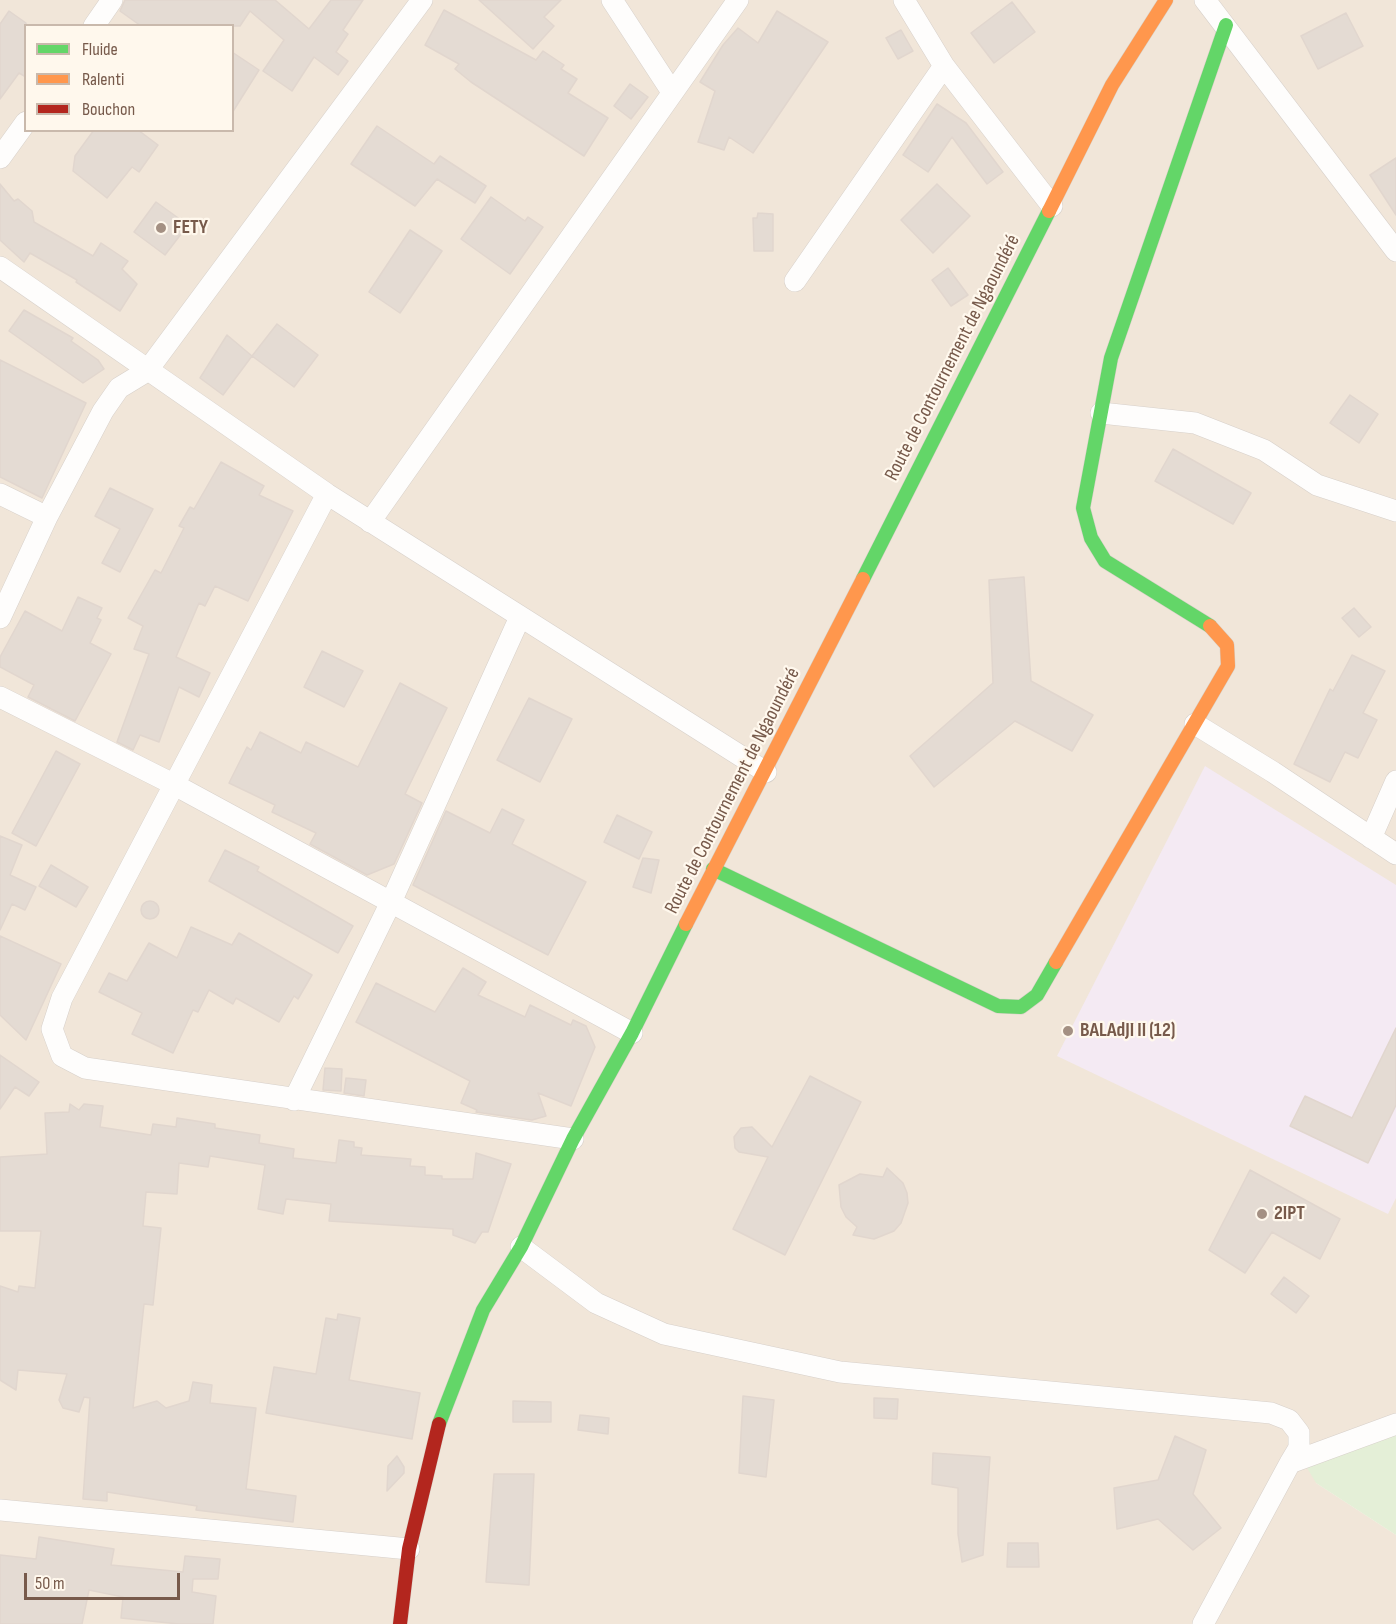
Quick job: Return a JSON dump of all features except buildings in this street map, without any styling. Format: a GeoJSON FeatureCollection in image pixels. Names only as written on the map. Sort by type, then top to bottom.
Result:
{"type":"FeatureCollection","features":[{"type":"Feature","properties":{"kind":"street"},"geometry":{"type":"LineString","coordinates":[[95,24],[112,0]]}},
{"type":"Feature","properties":{"kind":"street"},"geometry":{"type":"LineString","coordinates":[[0,618],[47,517],[103,411],[119,388],[147,371],[422,0]]}},
{"type":"Feature","properties":{"kind":"street"},"geometry":{"type":"LineString","coordinates":[[612,0],[672,92]]}},
{"type":"Feature","properties":{"kind":"street"},"geometry":{"type":"LineString","coordinates":[[370,522],[738,0]]}},
{"type":"Feature","properties":{"kind":"street"},"geometry":{"type":"LineString","coordinates":[[904,0],[944,66],[1052,206]]}},
{"type":"Feature","properties":{"kind":"street","name":"Route de Contournement de Ngaoundéré"},"geometry":{"type":"LineString","coordinates":[[400,1624],[409,1549],[435,1434],[483,1310],[521,1247],[573,1139],[632,1033],[713,869],[766,772],[1112,85],[1166,0]]}},
{"type":"Feature","properties":{"kind":"street"},"geometry":{"type":"LineString","coordinates":[[1205,0],[1396,251]]}},
{"type":"Feature","properties":{"kind":"street"},"geometry":{"type":"LineString","coordinates":[[713,869],[998,1006],[1021,1007],[1037,995],[1228,666],[1227,645],[1214,628],[1106,561],[1091,538],[1083,508],[1111,358],[1226,25]]}},
{"type":"Feature","properties":{"kind":"street"},"geometry":{"type":"LineString","coordinates":[[795,281],[944,66]]}},
{"type":"Feature","properties":{"kind":"street"},"geometry":{"type":"LineString","coordinates":[[0,158],[24,125]]}},
{"type":"Feature","properties":{"kind":"street"},"geometry":{"type":"LineString","coordinates":[[0,267],[327,494],[766,772]]}},
{"type":"Feature","properties":{"kind":"street"},"geometry":{"type":"LineString","coordinates":[[1101,413],[1195,423],[1264,450],[1317,485],[1396,512]]}},
{"type":"Feature","properties":{"kind":"street"},"geometry":{"type":"LineString","coordinates":[[0,494],[47,517]]}},
{"type":"Feature","properties":{"kind":"street"},"geometry":{"type":"LineString","coordinates":[[327,494],[62,998],[52,1029],[62,1056],[85,1068],[573,1139]]}},
{"type":"Feature","properties":{"kind":"street"},"geometry":{"type":"LineString","coordinates":[[294,1100],[390,902],[520,617]]}},
{"type":"Feature","properties":{"kind":"street"},"geometry":{"type":"LineString","coordinates":[[0,697],[173,784],[632,1033]]}},
{"type":"Feature","properties":{"kind":"street"},"geometry":{"type":"LineString","coordinates":[[1195,724],[1273,772],[1396,855]]}},
{"type":"Feature","properties":{"kind":"street"},"geometry":{"type":"LineString","coordinates":[[1371,838],[1396,780]]}},
{"type":"Feature","properties":{"kind":"street"},"geometry":{"type":"LineString","coordinates":[[521,1247],[596,1303],[664,1334],[840,1372],[1271,1413],[1289,1419],[1299,1433],[1299,1448],[1203,1624]]}},
{"type":"Feature","properties":{"kind":"street"},"geometry":{"type":"LineString","coordinates":[[1290,1463],[1396,1424]]}},
{"type":"Feature","properties":{"kind":"street"},"geometry":{"type":"LineString","coordinates":[[0,1510],[409,1549]]}},
{"type":"Feature","properties":{"kind":"shaded area"},"geometry":{"type":"Polygon","coordinates":[[[0,0],[1396,0],[1396,1418],[1316,1483],[1396,1535],[1396,1624],[0,1624],[0,0]]]}},
{"type":"Feature","properties":{"kind":"shaded area"},"geometry":{"type":"Polygon","coordinates":[[[1205,766],[1396,885],[1396,1198],[1388,1214],[1057,1056],[1205,766]]]}},
{"type":"Feature","properties":{"kind":"green space"},"geometry":{"type":"Polygon","coordinates":[[[1396,1418],[1396,1535],[1316,1483],[1297,1451],[1396,1418]]]}},
{"type":"Feature","properties":{"kind":"traffic: fast"},"geometry":{"type":"LineString","coordinates":[[1210,626],[1105,561],[1091,538],[1083,508],[1111,358],[1226,25]]}},
{"type":"Feature","properties":{"kind":"traffic: fast"},"geometry":{"type":"LineString","coordinates":[[863,579],[1049,211]]}},
{"type":"Feature","properties":{"kind":"traffic: fast"},"geometry":{"type":"LineString","coordinates":[[713,869],[998,1006],[1021,1007],[1037,995],[1056,962]]}},
{"type":"Feature","properties":{"kind":"traffic: fast"},"geometry":{"type":"LineString","coordinates":[[439,1424],[483,1310],[521,1247],[573,1139],[632,1033],[686,924]]}},
{"type":"Feature","properties":{"kind":"traffic: slow"},"geometry":{"type":"LineString","coordinates":[[1049,211],[1112,85],[1166,0]]}},
{"type":"Feature","properties":{"kind":"traffic: slow"},"geometry":{"type":"LineString","coordinates":[[686,924],[863,579]]}},
{"type":"Feature","properties":{"kind":"traffic: slow"},"geometry":{"type":"LineString","coordinates":[[1056,962],[1228,666],[1227,645],[1210,626]]}},
{"type":"Feature","properties":{"kind":"traffic: jam"},"geometry":{"type":"LineString","coordinates":[[400,1624],[409,1549],[439,1424]]}},
{"type":"Feature","properties":{"kind":"place","name":"FETY"},"geometry":{"type":"Point","coordinates":[161,228]}},
{"type":"Feature","properties":{"kind":"place","name":"BALAdJI II (12)"},"geometry":{"type":"Point","coordinates":[1068,1031]}},
{"type":"Feature","properties":{"kind":"place","name":"2IPT"},"geometry":{"type":"Point","coordinates":[1262,1214]}}]}
